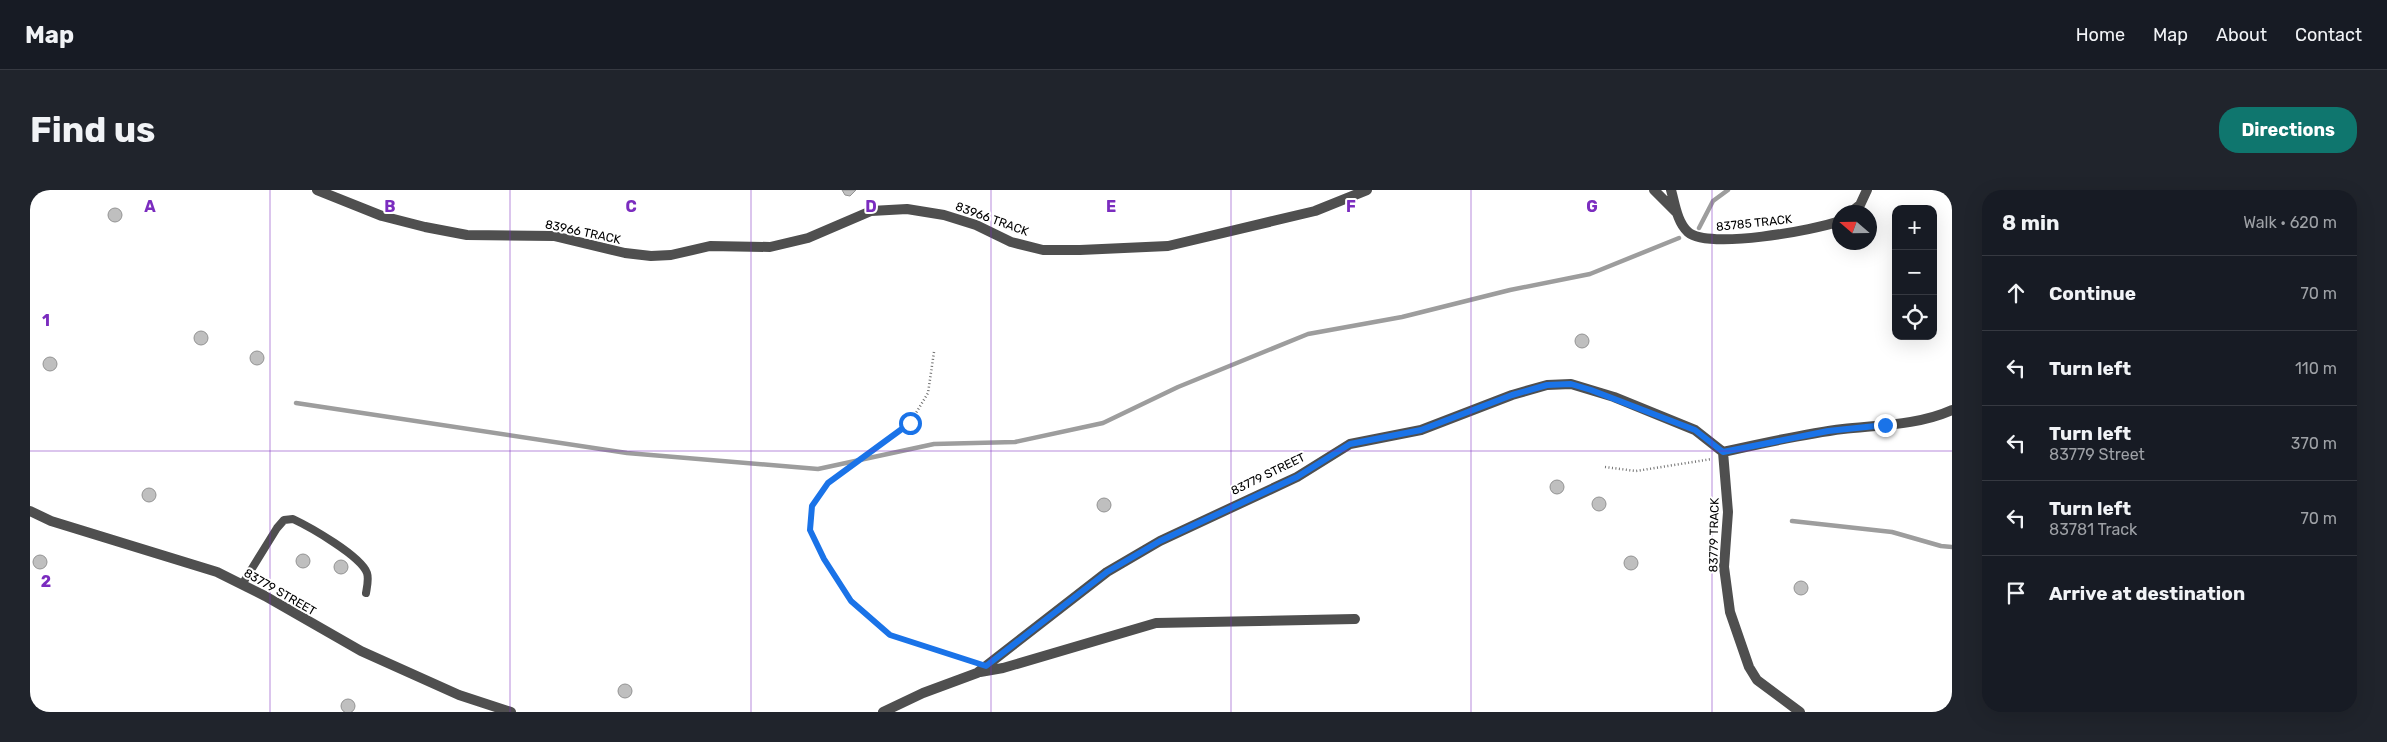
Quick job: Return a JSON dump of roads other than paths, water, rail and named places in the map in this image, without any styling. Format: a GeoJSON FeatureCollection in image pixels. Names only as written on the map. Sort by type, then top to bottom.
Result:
{"type":"FeatureCollection","features":[{"type":"Feature","properties":{"kind":"street","name":"83966 TRACK"},"geometry":{"type":"LineString","coordinates":[[318,190],[382,216],[424,227],[467,235],[554,236],[624,253],[651,256],[671,255],[710,246],[770,247],[808,238],[871,212],[908,209],[944,215],[976,225],[1011,242],[1044,250],[1168,246],[1315,211],[1367,190]]}},
{"type":"Feature","properties":{"kind":"street"},"geometry":{"type":"LineString","coordinates":[[1654,190],[1676,212]]}},
{"type":"Feature","properties":{"kind":"street","name":"83785 TRACK"},"geometry":{"type":"LineString","coordinates":[[1672,190],[1676,212],[1688,232],[1695,236],[1715,240],[1799,231],[1832,223]]}},
{"type":"Feature","properties":{"kind":"street"},"geometry":{"type":"LineString","coordinates":[[1860,205],[1867,190]]}},
{"type":"Feature","properties":{"kind":"street","name":"83779 STREET"},"geometry":{"type":"LineString","coordinates":[[883,712],[923,693],[977,673],[1107,572],[1160,541],[1297,477],[1350,444],[1421,430],[1512,395],[1547,385],[1571,384],[1655,413],[1695,430],[1723,455]]}},
{"type":"Feature","properties":{"kind":"street"},"geometry":{"type":"LineString","coordinates":[[1723,455],[1828,431],[1894,424],[1952,410]]}},
{"type":"Feature","properties":{"kind":"street","name":"83779 TRACK"},"geometry":{"type":"LineString","coordinates":[[1723,455],[1728,512],[1724,567],[1730,612],[1749,667],[1757,680],[1800,712]]}},
{"type":"Feature","properties":{"kind":"street","name":"83779 STREET"},"geometry":{"type":"LineString","coordinates":[[30,511],[51,521],[217,572],[243,583],[361,651],[460,695],[511,712]]}},
{"type":"Feature","properties":{"kind":"street"},"geometry":{"type":"LineString","coordinates":[[977,673],[1002,668],[1156,623],[1170,621],[1355,619]]}},
{"type":"Feature","properties":{"kind":"lane"},"geometry":{"type":"LineString","coordinates":[[243,583],[276,528],[284,520],[292,519],[335,545],[362,565],[368,575],[366,593]]}},
{"type":"Feature","properties":{"kind":"waterway"},"geometry":{"type":"LineString","coordinates":[[1699,228],[1713,201],[1728,190]]}},
{"type":"Feature","properties":{"kind":"waterway"},"geometry":{"type":"LineString","coordinates":[[296,403],[627,453],[818,469],[934,444],[1015,442],[1103,423],[1178,387],[1308,334],[1402,317],[1510,290],[1590,274],[1679,238]]}},
{"type":"Feature","properties":{"kind":"waterway"},"geometry":{"type":"LineString","coordinates":[[1792,521],[1892,532],[1941,546],[1952,547]]}}]}
